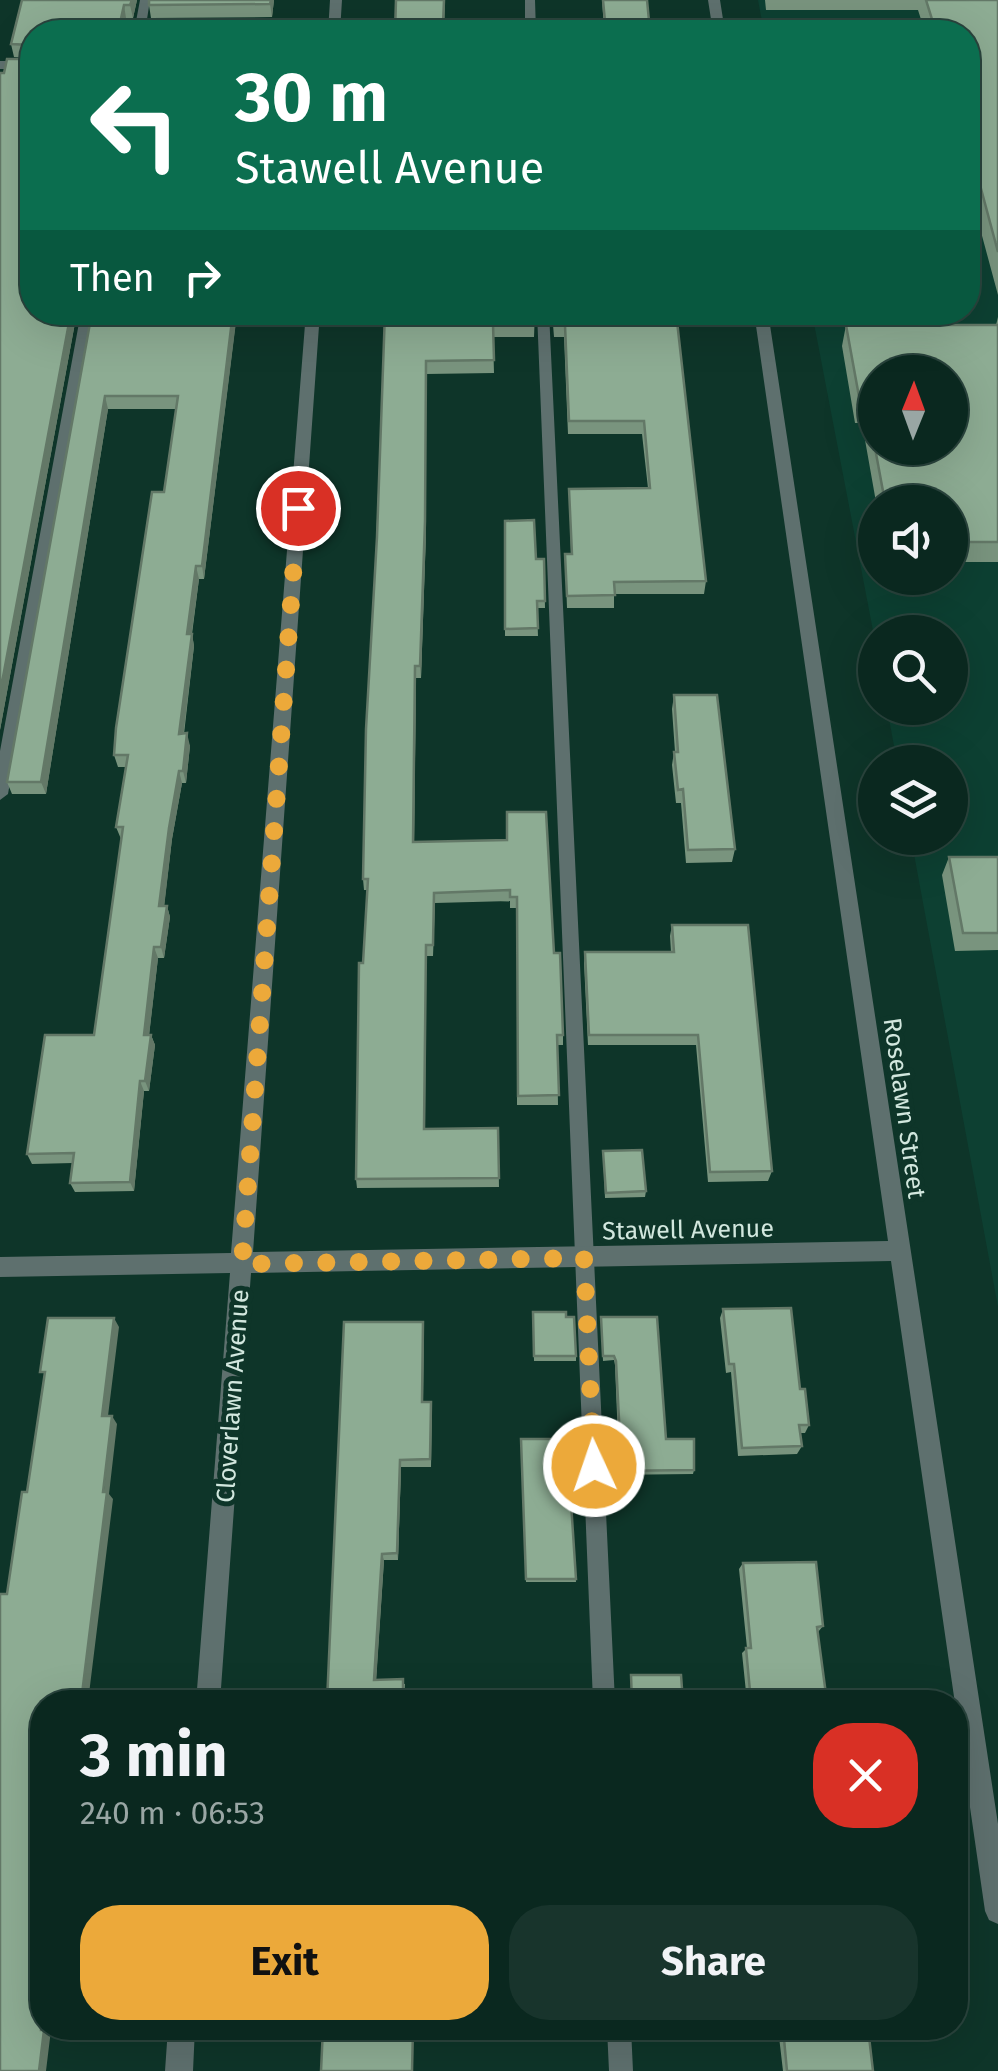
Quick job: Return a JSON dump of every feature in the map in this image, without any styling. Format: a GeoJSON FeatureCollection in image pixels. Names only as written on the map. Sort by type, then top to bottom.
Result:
{"type":"FeatureCollection","features":[{"type":"Feature","properties":{"kind":"street","name":"Cloverlawn Avenue"},"geometry":{"type":"LineString","coordinates":[[209,1690],[312,325]]}},
{"type":"Feature","properties":{"kind":"street","name":"Roselawn Street"},"geometry":{"type":"LineString","coordinates":[[762,325],[964,1690]]}},
{"type":"Feature","properties":{"kind":"street","name":"Stawell Avenue"},"geometry":{"type":"LineString","coordinates":[[0,1266],[898,1252]]}},
{"type":"Feature","properties":{"kind":"street","name":"Roselawn Street"},"geometry":{"type":"LineString","coordinates":[[968,1713],[998,1911]]}},
{"type":"Feature","properties":{"kind":"street"},"geometry":{"type":"LineString","coordinates":[[179,2071],[181,2040]]}},
{"type":"Feature","properties":{"kind":"lane"},"geometry":{"type":"LineString","coordinates":[[0,794],[86,325]]}},
{"type":"Feature","properties":{"kind":"lane"},"geometry":{"type":"LineString","coordinates":[[545,325],[603,1690]]}},
{"type":"Feature","properties":{"kind":"lane"},"geometry":{"type":"LineString","coordinates":[[620,2040],[621,2071]]}},
{"type":"Feature","properties":{"kind":"shaded area"},"geometry":{"type":"Polygon","coordinates":[[[758,0],[998,0],[998,1307],[914,855],[968,855],[968,745],[894,745],[890,725],[968,725],[968,615],[870,615],[866,595],[968,595],[968,485],[858,485],[858,552],[814,325],[980,325],[980,20],[762,20],[758,0]]]}},
{"type":"Feature","properties":{"kind":"building"},"geometry":{"type":"Polygon","coordinates":[[[22,0],[132,0],[130,5],[124,5],[121,20],[20,20],[20,44],[11,44],[22,0]]]}},
{"type":"Feature","properties":{"kind":"building"},"geometry":{"type":"Polygon","coordinates":[[[149,0],[271,0],[270,4],[149,5],[149,0]]]}},
{"type":"Feature","properties":{"kind":"building"},"geometry":{"type":"Polygon","coordinates":[[[396,0],[444,0],[443,20],[395,20],[396,0]]]}},
{"type":"Feature","properties":{"kind":"building"},"geometry":{"type":"Polygon","coordinates":[[[603,0],[647,0],[649,20],[605,20],[603,0]]]}},
{"type":"Feature","properties":{"kind":"building"},"geometry":{"type":"Polygon","coordinates":[[[926,0],[998,0],[998,252],[980,185],[980,20],[932,20],[926,0]]]}},
{"type":"Feature","properties":{"kind":"building"},"geometry":{"type":"Polygon","coordinates":[[[7,59],[20,59],[20,325],[69,325],[0,693],[0,73],[4,73],[7,59]]]}},
{"type":"Feature","properties":{"kind":"building"},"geometry":{"type":"Polygon","coordinates":[[[90,325],[231,325],[202,566],[196,566],[187,634],[192,634],[179,734],[187,733],[159,906],[167,906],[161,947],[154,947],[144,1035],[151,1035],[145,1081],[140,1081],[130,1182],[70,1183],[74,1153],[27,1154],[45,1035],[94,1035],[123,827],[116,827],[128,755],[114,755],[116,728],[152,492],[164,492],[178,396],[105,396],[41,782],[7,782],[90,325]]]}},
{"type":"Feature","properties":{"kind":"building"},"geometry":{"type":"Polygon","coordinates":[[[385,325],[493,325],[494,360],[426,361],[425,521],[420,666],[415,666],[413,842],[507,840],[507,812],[546,812],[554,953],[560,953],[563,1035],[557,1035],[559,1095],[518,1096],[517,897],[510,897],[510,890],[434,893],[433,945],[426,945],[424,1129],[498,1128],[499,1178],[356,1179],[359,963],[363,963],[368,879],[363,879],[366,729],[385,325]]]}},
{"type":"Feature","properties":{"kind":"building"},"geometry":{"type":"Polygon","coordinates":[[[565,325],[677,325],[706,581],[614,582],[615,595],[567,596],[565,554],[572,554],[569,489],[650,488],[644,421],[569,421],[565,325]]]}},
{"type":"Feature","properties":{"kind":"building"},"geometry":{"type":"Polygon","coordinates":[[[846,325],[998,325],[998,542],[968,542],[968,485],[882,485],[878,465],[968,465],[968,355],[858,355],[858,391],[846,325]]]}},
{"type":"Feature","properties":{"kind":"building"},"geometry":{"type":"Polygon","coordinates":[[[534,520],[536,559],[544,559],[545,601],[537,601],[538,628],[505,629],[505,521],[534,520]]]}},
{"type":"Feature","properties":{"kind":"building"},"geometry":{"type":"Polygon","coordinates":[[[674,695],[717,695],[735,849],[688,850],[683,789],[678,790],[674,752],[678,752],[674,695]]]}},
{"type":"Feature","properties":{"kind":"building"},"geometry":{"type":"Polygon","coordinates":[[[949,857],[998,857],[998,933],[963,933],[949,857]]]}},
{"type":"Feature","properties":{"kind":"building"},"geometry":{"type":"Polygon","coordinates":[[[672,925],[748,925],[772,1171],[710,1172],[698,1035],[589,1035],[585,952],[674,952],[672,925]]]}},
{"type":"Feature","properties":{"kind":"building"},"geometry":{"type":"Polygon","coordinates":[[[642,1150],[646,1191],[606,1193],[603,1151],[642,1150]]]}},
{"type":"Feature","properties":{"kind":"building"},"geometry":{"type":"Polygon","coordinates":[[[791,1308],[800,1389],[805,1389],[809,1425],[799,1425],[802,1446],[742,1448],[734,1364],[729,1364],[723,1309],[791,1308]]]}},
{"type":"Feature","properties":{"kind":"building"},"geometry":{"type":"Polygon","coordinates":[[[533,1312],[566,1312],[566,1317],[574,1317],[576,1356],[534,1356],[533,1312]]]}},
{"type":"Feature","properties":{"kind":"building"},"geometry":{"type":"Polygon","coordinates":[[[601,1317],[657,1317],[666,1439],[694,1439],[694,1470],[609,1471],[607,1439],[620,1439],[616,1361],[614,1356],[603,1356],[601,1317]]]}},
{"type":"Feature","properties":{"kind":"building"},"geometry":{"type":"Polygon","coordinates":[[[48,1318],[114,1318],[102,1416],[112,1416],[103,1492],[107,1492],[82,1690],[30,1690],[30,2040],[43,2040],[39,2071],[0,2071],[0,1594],[7,1594],[22,1492],[27,1492],[45,1372],[40,1372],[48,1318]]]}},
{"type":"Feature","properties":{"kind":"building"},"geometry":{"type":"Polygon","coordinates":[[[344,1322],[423,1322],[422,1402],[431,1402],[430,1459],[400,1460],[397,1553],[382,1554],[374,1680],[403,1679],[403,1690],[328,1690],[344,1322]]]}},
{"type":"Feature","properties":{"kind":"building"},"geometry":{"type":"Polygon","coordinates":[[[521,1439],[579,1439],[581,1472],[569,1472],[576,1579],[526,1579],[521,1439]]]}},
{"type":"Feature","properties":{"kind":"building"},"geometry":{"type":"Polygon","coordinates":[[[816,1562],[823,1626],[817,1627],[825,1690],[750,1690],[746,1648],[751,1648],[743,1563],[816,1562]]]}},
{"type":"Feature","properties":{"kind":"building"},"geometry":{"type":"Polygon","coordinates":[[[631,1675],[681,1675],[682,1690],[632,1690],[631,1675]]]}},
{"type":"Feature","properties":{"kind":"building"},"geometry":{"type":"Polygon","coordinates":[[[322,2040],[413,2040],[412,2071],[321,2071],[322,2040]]]}},
{"type":"Feature","properties":{"kind":"building"},"geometry":{"type":"Polygon","coordinates":[[[784,2040],[869,2040],[873,2071],[787,2071],[784,2040]]]}},
{"type":"Feature","properties":{"kind":"route"},"geometry":{"type":"LineString","coordinates":[[298,508],[242,1264],[584,1258],[594,1466]]}}]}
